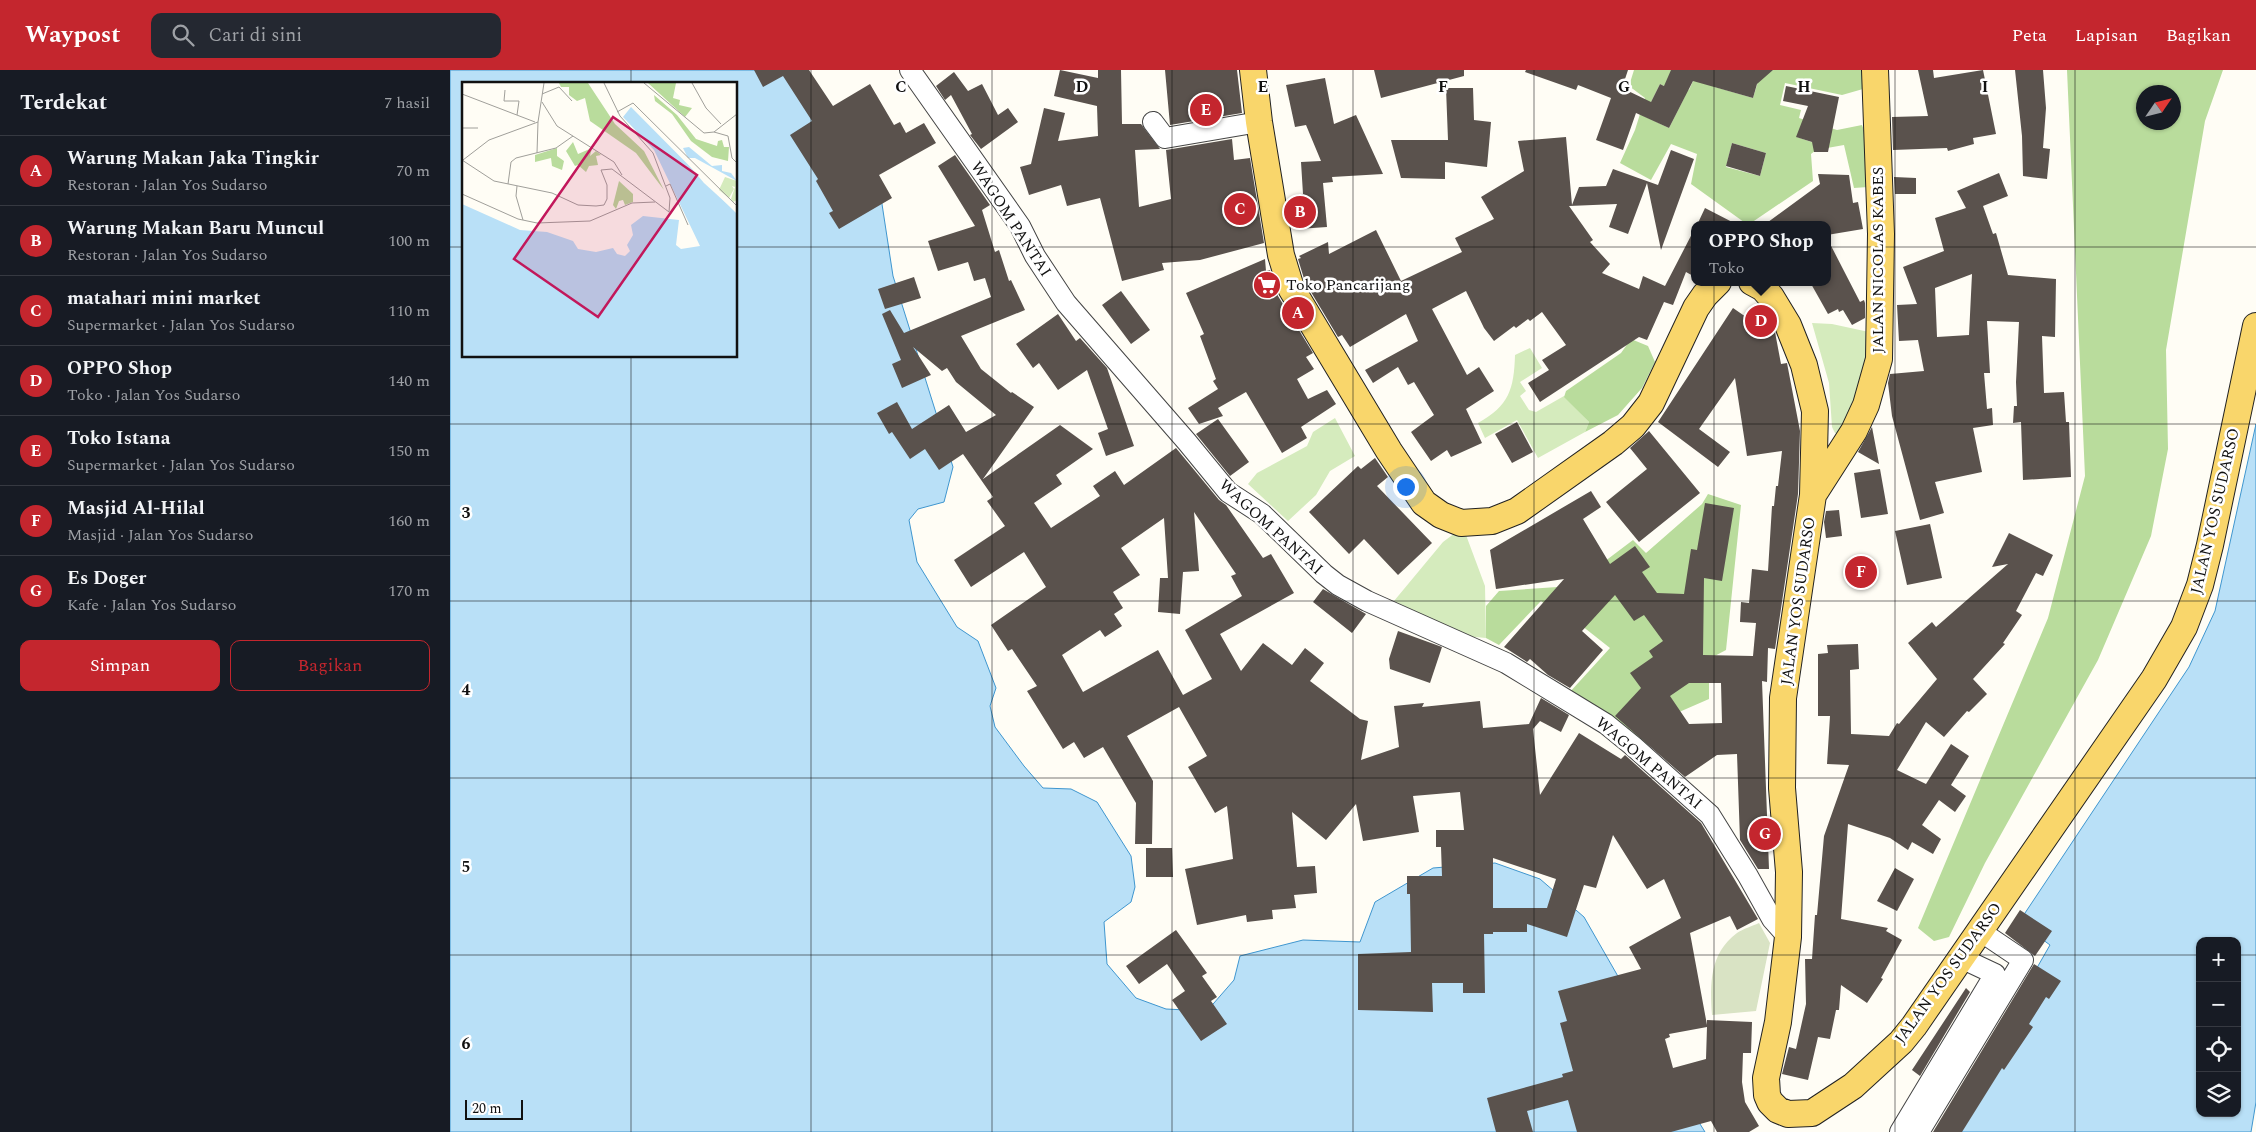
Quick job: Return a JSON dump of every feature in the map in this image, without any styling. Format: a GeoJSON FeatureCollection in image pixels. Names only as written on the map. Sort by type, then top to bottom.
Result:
{"type":"FeatureCollection","features":[{"type":"Feature","properties":{"kind":"main road"},"geometry":{"type":"LineString","coordinates":[[1253,70],[1259,122],[1281,255],[1291,288],[1389,451],[1424,503],[1441,515],[1461,523],[1492,521],[1517,511],[1613,443],[1633,426],[1651,403],[1696,308],[1714,286]]}},
{"type":"Feature","properties":{"kind":"main road","name":"JALAN NICOLAS KABES"},"geometry":{"type":"LineString","coordinates":[[1813,495],[1854,431],[1866,405],[1879,359],[1880,234],[1875,70]]}},
{"type":"Feature","properties":{"kind":"main road","name":"JALAN YOS SUDARSO"},"geometry":{"type":"LineString","coordinates":[[1759,286],[1776,303],[1788,325],[1804,365],[1815,411],[1813,495],[1784,698],[1782,788],[1789,872],[1788,937],[1778,1022],[1766,1086],[1770,1102],[1778,1110],[1788,1114],[1812,1114],[1839,1098],[1901,1042],[1914,1026],[2154,679],[2184,627],[2200,585],[2256,326]]}},
{"type":"Feature","properties":{"kind":"street","name":"WAGOM PANTAI"},"geometry":{"type":"LineString","coordinates":[[910,70],[935,108],[1011,212],[1035,256],[1066,303],[1175,427],[1228,492],[1262,514],[1338,585],[1382,608],[1506,663],[1606,724],[1710,816],[1748,876],[1772,919],[1788,937]]}},
{"type":"Feature","properties":{"kind":"street"},"geometry":{"type":"LineString","coordinates":[[1153,122],[1165,138],[1259,122]]}},
{"type":"Feature","properties":{"kind":"street"},"geometry":{"type":"LineString","coordinates":[[1900,1132],[1918,1122],[2023,960],[1980,931]]}},
{"type":"Feature","properties":{"kind":"street"},"geometry":{"type":"LineString","coordinates":[[1918,1122],[1995,974],[1961,958]]}},
{"type":"Feature","properties":{"kind":"green space"},"geometry":{"type":"Polygon","coordinates":[[[1634,70],[1672,70],[1668,80],[1689,90],[1698,70],[1719,70],[1715,87],[1753,98],[1760,75],[1773,70],[1863,70],[1863,89],[1842,95],[1785,83],[1780,105],[1801,110],[1799,118],[1837,130],[1862,125],[1866,136],[1868,187],[1854,188],[1844,145],[1816,150],[1811,154],[1813,181],[1754,221],[1742,221],[1691,184],[1697,154],[1671,144],[1651,180],[1620,163],[1635,130],[1645,98],[1629,86],[1634,70]],[[1660,84],[1644,116],[1669,128],[1685,96],[1660,84]],[[1829,130],[1797,137],[1823,146],[1829,130]],[[1732,143],[1726,167],[1760,176],[1766,153],[1732,143]]]}},
{"type":"Feature","properties":{"kind":"green space"},"geometry":{"type":"Polygon","coordinates":[[[2067,70],[2223,70],[2205,121],[2166,350],[2168,449],[2151,536],[2098,660],[1985,863],[1949,937],[1934,941],[1918,928],[2048,618],[2085,476],[2067,70]]]}},
{"type":"Feature","properties":{"kind":"green space"},"geometry":{"type":"Polygon","coordinates":[[[1812,323],[1832,324],[1869,332],[1866,359],[1860,384],[1840,434],[1835,433],[1832,427],[1829,383],[1812,323]]]}},
{"type":"Feature","properties":{"kind":"green space"},"geometry":{"type":"Polygon","coordinates":[[[1631,339],[1648,346],[1655,362],[1642,388],[1618,415],[1585,432],[1589,422],[1564,397],[1566,391],[1621,353],[1631,339]]]}},
{"type":"Feature","properties":{"kind":"green space"},"geometry":{"type":"Polygon","coordinates":[[[1530,348],[1542,368],[1520,382],[1526,391],[1520,396],[1529,410],[1536,412],[1564,396],[1589,422],[1585,432],[1538,458],[1517,420],[1485,438],[1478,423],[1497,410],[1503,403],[1511,387],[1515,355],[1530,348]]]}},
{"type":"Feature","properties":{"kind":"green space"},"geometry":{"type":"Polygon","coordinates":[[[1335,418],[1355,456],[1330,471],[1316,495],[1288,521],[1248,484],[1257,473],[1307,446],[1313,432],[1335,418]]]}},
{"type":"Feature","properties":{"kind":"green space"},"geometry":{"type":"Polygon","coordinates":[[[1708,494],[1741,505],[1726,650],[1709,659],[1709,699],[1670,716],[1645,749],[1569,693],[1610,648],[1572,618],[1562,619],[1541,601],[1499,645],[1486,638],[1486,606],[1499,591],[1572,586],[1633,540],[1646,553],[1702,504],[1708,494]]]}},
{"type":"Feature","properties":{"kind":"green space"},"geometry":{"type":"Polygon","coordinates":[[[1463,527],[1485,586],[1486,638],[1465,636],[1394,601],[1443,542],[1463,527]]]}},
{"type":"Feature","properties":{"kind":"green space"},"geometry":{"type":"Polygon","coordinates":[[[1759,923],[1770,943],[1756,1011],[1712,1015],[1711,992],[1713,970],[1721,950],[1737,933],[1759,923]]]}},
{"type":"Feature","properties":{"kind":"water"},"geometry":{"type":"Polygon","coordinates":[[[450,70],[798,70],[880,191],[893,276],[953,467],[944,502],[918,509],[909,520],[917,562],[957,627],[978,641],[996,688],[990,706],[995,727],[1043,788],[1071,789],[1097,802],[1131,856],[1135,887],[1131,902],[1104,922],[1107,964],[1136,998],[1166,1009],[1207,1011],[1234,980],[1240,956],[1303,940],[1360,942],[1375,902],[1433,868],[1495,863],[1540,879],[1584,917],[1639,1013],[1667,1071],[1705,1132],[450,1132],[450,70]]]}},
{"type":"Feature","properties":{"kind":"water"},"geometry":{"type":"Polygon","coordinates":[[[2256,424],[2256,1102],[2251,1132],[1943,1132],[2050,945],[2019,922],[2189,667],[2215,611],[2256,424]]]}},
{"type":"Feature","properties":{"kind":"building"},"geometry":{"type":"Polygon","coordinates":[[[754,70],[809,70],[833,106],[870,84],[894,125],[900,122],[906,133],[924,123],[936,143],[879,175],[892,198],[839,229],[829,213],[833,211],[816,181],[818,179],[790,135],[812,121],[783,76],[763,87],[754,70]]]}},
{"type":"Feature","properties":{"kind":"building"},"geometry":{"type":"Polygon","coordinates":[[[1060,70],[1098,78],[1098,70],[1121,70],[1122,124],[1141,124],[1160,149],[1135,150],[1139,207],[1171,199],[1166,150],[1232,139],[1234,160],[1250,158],[1264,243],[1200,260],[1162,263],[1164,270],[1122,281],[1100,198],[1067,206],[1061,185],[1029,195],[1020,167],[1031,164],[1044,108],[1065,113],[1058,141],[1098,136],[1097,106],[1054,96],[1060,70]]]}},
{"type":"Feature","properties":{"kind":"building"},"geometry":{"type":"Polygon","coordinates":[[[1165,70],[1237,70],[1242,113],[1170,125],[1165,70]]]}},
{"type":"Feature","properties":{"kind":"building"},"geometry":{"type":"Polygon","coordinates":[[[1374,70],[1464,70],[1464,76],[1381,98],[1374,70]]]}},
{"type":"Feature","properties":{"kind":"building"},"geometry":{"type":"Polygon","coordinates":[[[1526,70],[1628,70],[1622,88],[1651,102],[1660,84],[1664,86],[1671,70],[1773,70],[1757,84],[1753,98],[1693,81],[1669,128],[1636,113],[1623,150],[1596,140],[1611,98],[1578,85],[1576,90],[1525,72],[1526,70]]]}},
{"type":"Feature","properties":{"kind":"building"},"geometry":{"type":"Polygon","coordinates":[[[1918,70],[1933,70],[1934,78],[1983,70],[1996,134],[1973,138],[1974,144],[1948,151],[1947,148],[1893,150],[1892,117],[1928,116],[1918,70]]]}},
{"type":"Feature","properties":{"kind":"building"},"geometry":{"type":"Polygon","coordinates":[[[2015,70],[2043,70],[2046,108],[2043,148],[2050,149],[2047,179],[2023,176],[2022,136],[2015,70]]]}},
{"type":"Feature","properties":{"kind":"building"},"geometry":{"type":"Polygon","coordinates":[[[954,72],[968,91],[982,84],[998,115],[1008,108],[1018,122],[981,149],[970,135],[972,134],[951,95],[945,100],[936,86],[954,72]]]}},
{"type":"Feature","properties":{"kind":"building"},"geometry":{"type":"Polygon","coordinates":[[[1325,78],[1334,124],[1356,115],[1383,174],[1332,177],[1333,182],[1323,183],[1327,227],[1298,229],[1296,195],[1303,194],[1301,162],[1321,161],[1306,125],[1295,127],[1286,85],[1325,78]]]}},
{"type":"Feature","properties":{"kind":"building"},"geometry":{"type":"Polygon","coordinates":[[[1786,86],[1839,97],[1828,152],[1814,152],[1812,142],[1796,137],[1808,106],[1783,101],[1786,86]]]}},
{"type":"Feature","properties":{"kind":"building"},"geometry":{"type":"Polygon","coordinates":[[[1446,88],[1473,88],[1474,120],[1491,122],[1487,167],[1445,162],[1445,179],[1401,178],[1391,140],[1448,140],[1446,88]]]}},
{"type":"Feature","properties":{"kind":"building"},"geometry":{"type":"Polygon","coordinates":[[[1566,137],[1572,205],[1579,187],[1606,186],[1613,169],[1658,185],[1671,150],[1694,159],[1661,250],[1647,183],[1628,234],[1609,227],[1617,204],[1569,206],[1593,240],[1590,242],[1610,264],[1602,273],[1639,289],[1643,276],[1665,286],[1691,236],[1691,275],[1686,272],[1673,305],[1664,302],[1647,340],[1639,337],[1540,402],[1528,383],[1549,370],[1542,360],[1566,345],[1542,312],[1516,328],[1514,326],[1494,341],[1484,328],[1466,291],[1432,309],[1467,375],[1479,367],[1494,391],[1466,409],[1482,443],[1451,457],[1447,450],[1431,461],[1411,432],[1434,415],[1414,382],[1408,385],[1398,367],[1373,383],[1365,370],[1418,341],[1406,314],[1350,347],[1342,335],[1338,337],[1305,282],[1298,259],[1301,258],[1299,256],[1328,242],[1329,254],[1376,230],[1401,281],[1462,252],[1455,238],[1494,219],[1481,197],[1524,171],[1518,141],[1566,137]]]}},
{"type":"Feature","properties":{"kind":"building"},"geometry":{"type":"Polygon","coordinates":[[[1732,143],[1766,153],[1760,176],[1726,166],[1732,143]]]}},
{"type":"Feature","properties":{"kind":"building"},"geometry":{"type":"Polygon","coordinates":[[[955,155],[990,205],[982,210],[995,252],[999,250],[1009,281],[1011,280],[1025,310],[961,336],[981,369],[1011,393],[1034,407],[983,479],[1060,425],[1093,449],[1056,475],[1062,484],[1034,503],[1051,528],[1100,496],[1093,486],[1115,471],[1124,485],[1176,448],[1219,500],[1226,505],[1263,558],[1271,554],[1294,593],[1220,634],[1241,671],[1263,643],[1292,665],[1305,648],[1324,663],[1310,681],[1360,719],[1368,721],[1361,760],[1399,747],[1394,706],[1424,703],[1422,707],[1480,701],[1483,728],[1529,724],[1541,698],[1569,715],[1561,732],[1540,721],[1533,729],[1540,795],[1579,733],[1621,759],[1625,755],[1701,823],[1758,919],[1737,930],[1730,916],[1690,933],[1707,1025],[1707,1020],[1752,1022],[1751,1053],[1743,1053],[1742,1082],[1745,1102],[1759,1126],[1749,1132],[1717,1132],[1711,1121],[1671,1132],[1577,1132],[1568,1100],[1527,1111],[1533,1132],[1496,1132],[1487,1098],[1563,1077],[1562,1074],[1573,1071],[1560,1023],[1567,1021],[1558,991],[1641,969],[1629,947],[1681,918],[1664,879],[1647,889],[1613,835],[1596,888],[1584,885],[1567,937],[1527,924],[1527,932],[1493,932],[1493,934],[1484,934],[1485,993],[1463,993],[1463,983],[1432,983],[1433,1012],[1358,1010],[1358,954],[1411,952],[1410,894],[1407,894],[1407,876],[1442,876],[1441,847],[1436,847],[1436,830],[1464,830],[1460,792],[1413,796],[1419,832],[1363,841],[1356,804],[1326,840],[1292,812],[1297,867],[1315,866],[1317,893],[1294,895],[1296,908],[1272,910],[1273,919],[1247,922],[1246,915],[1197,925],[1185,869],[1233,859],[1227,806],[1215,813],[1188,767],[1207,756],[1179,707],[1127,736],[1153,781],[1152,844],[1135,844],[1136,803],[1103,747],[1084,758],[1074,742],[1063,749],[1027,691],[1037,686],[1012,649],[1008,651],[991,625],[1046,587],[1024,552],[971,587],[954,560],[1005,526],[987,501],[993,497],[963,454],[939,470],[925,449],[910,459],[892,432],[889,434],[877,413],[897,402],[912,429],[949,405],[966,432],[996,415],[956,382],[947,368],[942,371],[913,347],[931,375],[902,388],[892,364],[901,360],[882,314],[890,310],[904,333],[991,297],[985,278],[974,281],[968,262],[938,271],[928,241],[975,226],[938,166],[955,155]],[[1194,512],[1199,571],[1183,572],[1180,614],[1158,612],[1160,578],[1168,578],[1164,518],[1121,548],[1140,575],[1113,592],[1123,608],[1114,614],[1122,626],[1105,637],[1100,630],[1062,655],[1083,692],[1158,650],[1183,695],[1212,679],[1185,630],[1242,596],[1231,576],[1236,574],[1194,512]],[[1493,858],[1493,908],[1547,908],[1556,879],[1493,858]],[[1707,1027],[1669,1034],[1670,1037],[1665,1039],[1673,1068],[1706,1059],[1707,1027]]]}},
{"type":"Feature","properties":{"kind":"building"},"geometry":{"type":"Polygon","coordinates":[[[1999,173],[2008,196],[1983,206],[1993,234],[1996,233],[2008,275],[2056,279],[2055,337],[2042,336],[2044,393],[2064,392],[2066,422],[2069,422],[2071,477],[2023,480],[2021,422],[2013,423],[2014,406],[2017,406],[2016,382],[2019,322],[1987,321],[1990,373],[1984,373],[1987,409],[1992,408],[1993,425],[1973,428],[1982,472],[1935,482],[1944,513],[1920,520],[1892,416],[1888,383],[1890,374],[1924,371],[1918,340],[1899,341],[1897,305],[1917,304],[1903,267],[1944,251],[1935,218],[1966,208],[1957,191],[1999,173]],[[1972,274],[1935,288],[1937,337],[1969,335],[1972,274]]]}},
{"type":"Feature","properties":{"kind":"building"},"geometry":{"type":"Polygon","coordinates":[[[1818,174],[1849,175],[1853,203],[1858,202],[1863,229],[1831,234],[1831,221],[1769,221],[1820,184],[1818,174]]]}},
{"type":"Feature","properties":{"kind":"building"},"geometry":{"type":"Polygon","coordinates":[[[1894,177],[1916,178],[1916,194],[1895,194],[1894,177]]]}},
{"type":"Feature","properties":{"kind":"building"},"geometry":{"type":"Polygon","coordinates":[[[1705,208],[1730,221],[1699,221],[1705,208]]]}},
{"type":"Feature","properties":{"kind":"building"},"geometry":{"type":"Polygon","coordinates":[[[1831,246],[1860,302],[1864,300],[1865,318],[1852,325],[1843,310],[1839,312],[1838,309],[1828,314],[1812,286],[1831,286],[1831,246]]]}},
{"type":"Feature","properties":{"kind":"building"},"geometry":{"type":"Polygon","coordinates":[[[1265,259],[1266,271],[1270,270],[1278,296],[1313,353],[1306,357],[1314,369],[1297,379],[1308,399],[1327,390],[1336,404],[1301,427],[1307,438],[1282,453],[1246,392],[1218,408],[1223,416],[1199,424],[1188,408],[1218,389],[1213,381],[1216,379],[1200,336],[1204,334],[1186,293],[1265,259]]]}},
{"type":"Feature","properties":{"kind":"building"},"geometry":{"type":"Polygon","coordinates":[[[914,277],[921,298],[885,309],[878,289],[914,277]]]}},
{"type":"Feature","properties":{"kind":"building"},"geometry":{"type":"Polygon","coordinates":[[[1121,291],[1150,330],[1131,344],[1102,305],[1121,291]]]}},
{"type":"Feature","properties":{"kind":"building"},"geometry":{"type":"Polygon","coordinates":[[[1733,308],[1746,317],[1765,316],[1768,332],[1775,332],[1781,364],[1787,363],[1800,431],[1798,494],[1775,649],[1768,648],[1767,682],[1762,681],[1769,869],[1758,869],[1740,840],[1737,754],[1717,755],[1685,777],[1615,716],[1641,688],[1630,673],[1653,657],[1649,651],[1663,641],[1644,615],[1634,621],[1615,595],[1582,631],[1603,650],[1570,688],[1548,675],[1530,659],[1527,662],[1504,647],[1564,579],[1496,589],[1490,550],[1591,491],[1601,507],[1583,519],[1610,564],[1635,546],[1650,567],[1642,572],[1657,593],[1684,594],[1691,549],[1697,550],[1705,503],[1734,508],[1722,581],[1704,578],[1703,655],[1753,656],[1756,623],[1740,622],[1741,602],[1749,603],[1752,569],[1768,571],[1772,506],[1774,506],[1776,486],[1778,486],[1782,451],[1747,456],[1735,378],[1699,429],[1730,452],[1718,467],[1658,422],[1733,308]],[[1689,683],[1670,696],[1689,724],[1722,723],[1721,683],[1689,683]]]}},
{"type":"Feature","properties":{"kind":"building"},"geometry":{"type":"Polygon","coordinates":[[[1058,314],[1076,341],[1080,338],[1107,368],[1134,446],[1106,456],[1098,433],[1108,429],[1087,370],[1058,390],[1039,363],[1033,368],[1016,344],[1058,314]]]}},
{"type":"Feature","properties":{"kind":"building"},"geometry":{"type":"Polygon","coordinates":[[[1218,419],[1249,462],[1230,476],[1196,434],[1218,419]]]}},
{"type":"Feature","properties":{"kind":"building"},"geometry":{"type":"Polygon","coordinates":[[[1517,422],[1533,452],[1512,463],[1495,434],[1517,422]]]}},
{"type":"Feature","properties":{"kind":"building"},"geometry":{"type":"Polygon","coordinates":[[[1872,427],[1879,464],[1858,452],[1872,427]]]}},
{"type":"Feature","properties":{"kind":"building"},"geometry":{"type":"Polygon","coordinates":[[[1649,431],[1700,493],[1639,542],[1606,502],[1647,469],[1630,448],[1649,431]]]}},
{"type":"Feature","properties":{"kind":"building"},"geometry":{"type":"Polygon","coordinates":[[[1375,458],[1388,477],[1377,486],[1432,543],[1398,575],[1364,539],[1349,554],[1309,512],[1358,466],[1361,469],[1375,458]]]}},
{"type":"Feature","properties":{"kind":"building"},"geometry":{"type":"Polygon","coordinates":[[[1880,469],[1888,514],[1861,518],[1854,473],[1880,469]]]}},
{"type":"Feature","properties":{"kind":"building"},"geometry":{"type":"Polygon","coordinates":[[[1839,510],[1842,536],[1826,538],[1824,522],[1826,511],[1839,510]]]}},
{"type":"Feature","properties":{"kind":"building"},"geometry":{"type":"Polygon","coordinates":[[[1930,524],[1942,578],[1907,585],[1895,531],[1930,524]]]}},
{"type":"Feature","properties":{"kind":"building"},"geometry":{"type":"Polygon","coordinates":[[[2009,533],[2053,555],[2043,576],[2036,573],[2016,611],[2022,615],[2003,643],[2005,644],[1973,679],[1987,694],[1969,712],[1967,711],[1944,737],[1926,722],[1897,770],[1926,784],[1951,744],[1969,756],[1951,785],[1966,796],[1955,812],[1939,800],[1922,825],[1941,839],[1933,854],[1912,842],[1908,850],[1890,838],[1848,824],[1841,919],[1888,928],[1886,931],[1902,940],[1881,978],[1883,979],[1867,1003],[1841,985],[1839,1010],[1836,1010],[1830,1039],[1818,1037],[1808,1080],[1782,1074],[1789,1047],[1796,1049],[1806,1004],[1805,959],[1812,959],[1824,836],[1849,765],[1827,764],[1830,716],[1818,716],[1818,654],[1828,653],[1827,645],[1858,644],[1859,669],[1850,670],[1851,734],[1889,736],[1897,723],[1899,724],[1937,679],[1908,643],[1932,622],[1936,627],[2008,564],[1992,567],[2009,533]]]}},
{"type":"Feature","properties":{"kind":"building"},"geometry":{"type":"Polygon","coordinates":[[[1323,589],[1366,614],[1352,633],[1313,602],[1323,589]]]}},
{"type":"Feature","properties":{"kind":"building"},"geometry":{"type":"Polygon","coordinates":[[[1398,631],[1442,647],[1430,683],[1390,669],[1389,659],[1398,631]]]}},
{"type":"Feature","properties":{"kind":"building"},"geometry":{"type":"Polygon","coordinates":[[[1146,848],[1172,848],[1173,877],[1146,877],[1146,848]]]}},
{"type":"Feature","properties":{"kind":"building"},"geometry":{"type":"Polygon","coordinates":[[[1895,868],[1914,879],[1897,911],[1877,901],[1895,868]]]}},
{"type":"Feature","properties":{"kind":"building"},"geometry":{"type":"Polygon","coordinates":[[[2020,910],[2052,931],[2035,956],[2005,933],[2020,910]]]}},
{"type":"Feature","properties":{"kind":"building"},"geometry":{"type":"Polygon","coordinates":[[[1176,930],[1207,973],[1202,976],[1217,997],[1211,1001],[1227,1024],[1201,1041],[1172,1000],[1185,991],[1167,964],[1139,984],[1126,966],[1176,930]]]}},
{"type":"Feature","properties":{"kind":"building"},"geometry":{"type":"Polygon","coordinates":[[[2034,964],[2061,981],[2049,999],[2046,997],[2029,1024],[2033,1027],[2004,1070],[2002,1068],[1962,1132],[1933,1132],[2034,964]]]}},
{"type":"Feature","properties":{"kind":"building"},"geometry":{"type":"Polygon","coordinates":[[[1966,988],[1970,992],[1920,1076],[1912,1070],[1966,988]]]}},
{"type":"Feature","properties":{"kind":"place","name":"Toko Istana"},"geometry":{"type":"Point","coordinates":[1206,110]}},
{"type":"Feature","properties":{"kind":"place","name":"matahari mini market"},"geometry":{"type":"Point","coordinates":[1240,209]}},
{"type":"Feature","properties":{"kind":"place","name":"Warung Makan Baru Muncul"},"geometry":{"type":"Point","coordinates":[1300,212]}},
{"type":"Feature","properties":{"kind":"place","name":"Toko Pancarijang"},"geometry":{"type":"Point","coordinates":[1267,285]}},
{"type":"Feature","properties":{"kind":"place","name":"Warung Makan Jaka Tingkir"},"geometry":{"type":"Point","coordinates":[1298,313]}},
{"type":"Feature","properties":{"kind":"place","name":"OPPO Shop"},"geometry":{"type":"Point","coordinates":[1761,321]}},
{"type":"Feature","properties":{"kind":"place","name":"Masjid Al-Hilal"},"geometry":{"type":"Point","coordinates":[1861,572]}},
{"type":"Feature","properties":{"kind":"place","name":"Es Doger"},"geometry":{"type":"Point","coordinates":[1765,834]}}]}
